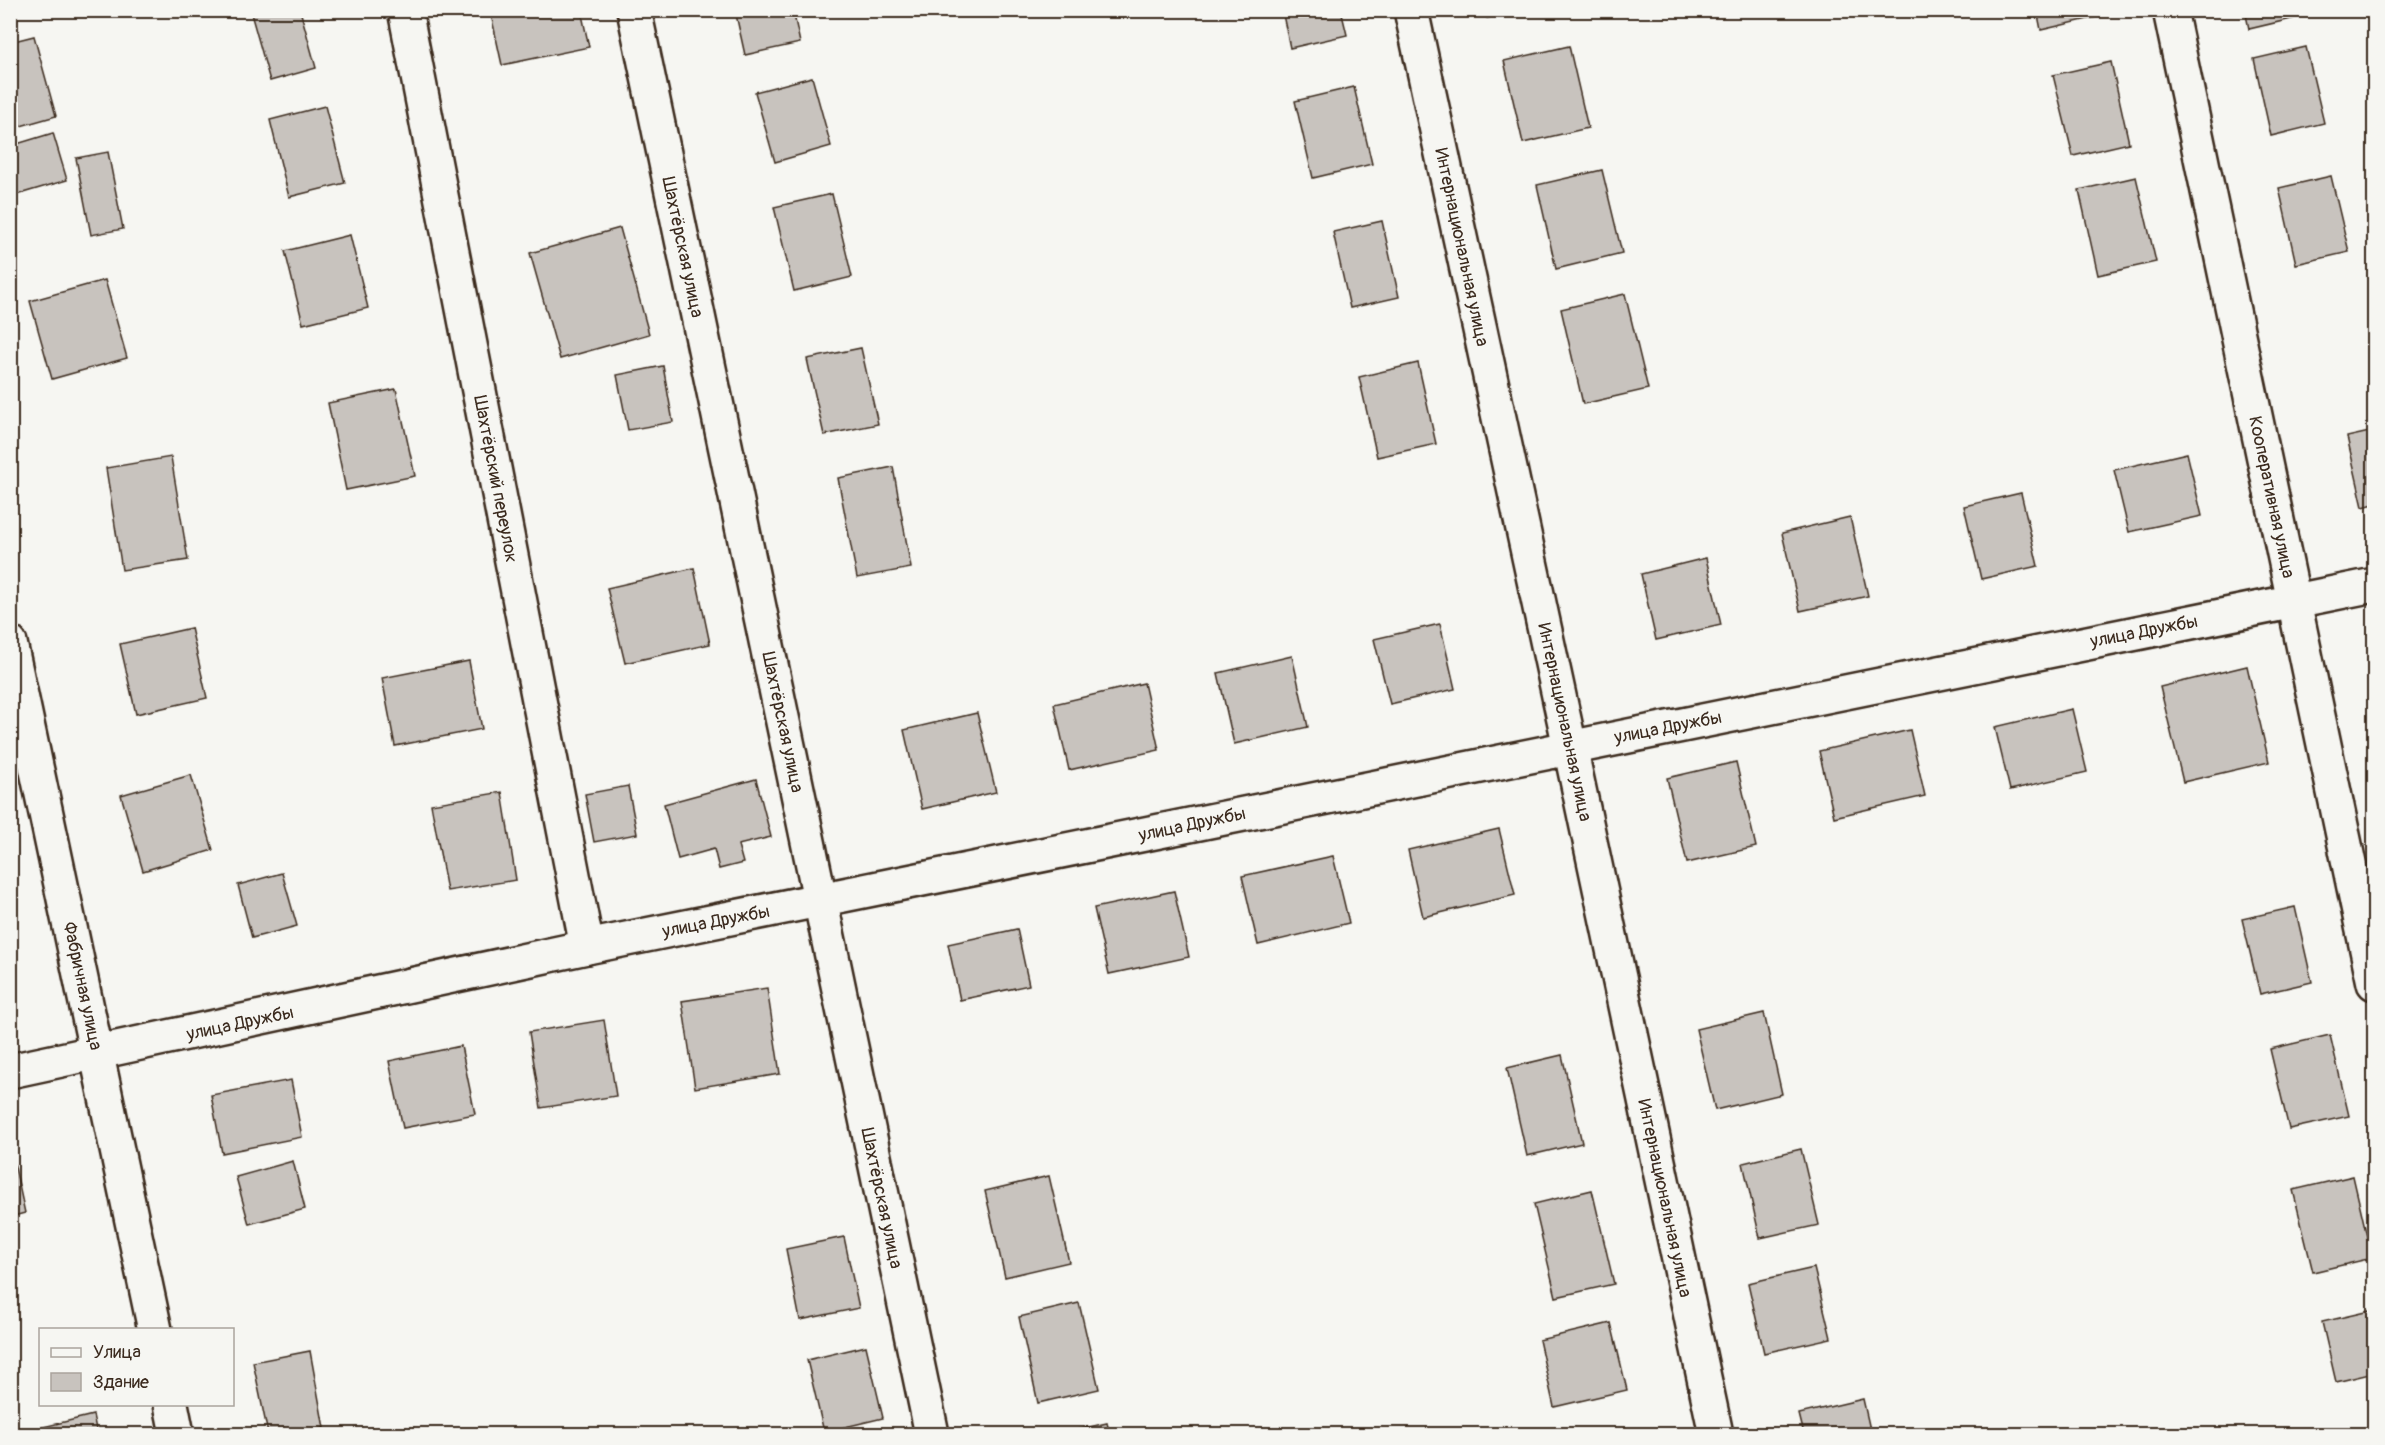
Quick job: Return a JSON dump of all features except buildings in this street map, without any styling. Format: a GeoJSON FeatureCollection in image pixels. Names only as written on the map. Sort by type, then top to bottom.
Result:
{"type":"FeatureCollection","features":[{"type":"Feature","properties":{"kind":"street","name":"Шахтёрский переулок"},"geometry":{"type":"LineString","coordinates":[[405,10],[587,947]]}},
{"type":"Feature","properties":{"kind":"street","name":"Шахтёрская улица"},"geometry":{"type":"LineString","coordinates":[[634,10],[932,1434]]}},
{"type":"Feature","properties":{"kind":"street","name":"Интернациональная улица"},"geometry":{"type":"LineString","coordinates":[[1411,10],[1716,1434]]}},
{"type":"Feature","properties":{"kind":"street","name":"Кооперативная улица"},"geometry":{"type":"LineString","coordinates":[[2170,10],[2374,983]]}},
{"type":"Feature","properties":{"kind":"street","name":"улица Дружбы"},"geometry":{"type":"LineString","coordinates":[[10,1071],[98,1054],[587,947],[2374,585]]}},
{"type":"Feature","properties":{"kind":"street","name":"Фабричная улица"},"geometry":{"type":"LineString","coordinates":[[10,644],[155,1328]]}},
{"type":"Feature","properties":{"kind":"street"},"geometry":{"type":"LineString","coordinates":[[171,1406],[177,1434]]}}]}
